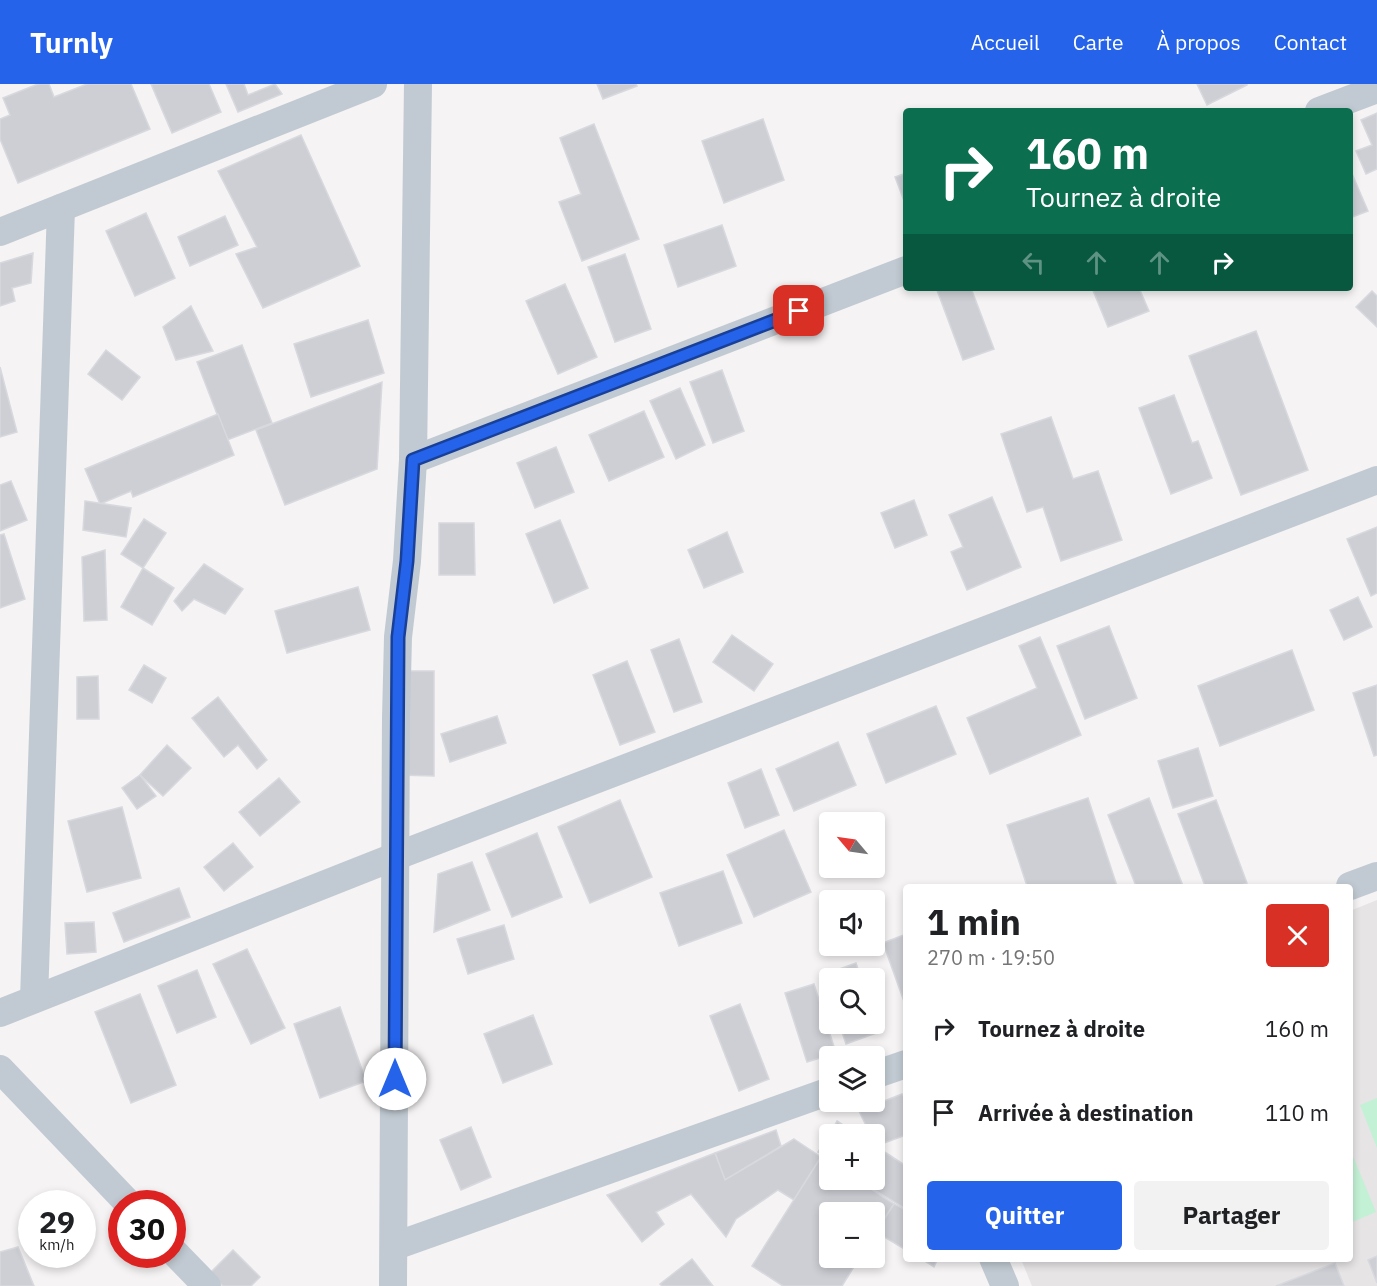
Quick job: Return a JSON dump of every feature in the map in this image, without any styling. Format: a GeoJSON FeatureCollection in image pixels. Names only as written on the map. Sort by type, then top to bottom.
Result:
{"type":"FeatureCollection","features":[{"type":"Feature","properties":{"kind":"street"},"geometry":{"type":"LineString","coordinates":[[0,232],[373,84]]}},
{"type":"Feature","properties":{"kind":"street"},"geometry":{"type":"LineString","coordinates":[[393,1286],[395,1246],[394,857],[398,637],[407,561],[413,460],[418,84]]}},
{"type":"Feature","properties":{"kind":"street"},"geometry":{"type":"LineString","coordinates":[[1327,108],[1377,89]]}},
{"type":"Feature","properties":{"kind":"street"},"geometry":{"type":"LineString","coordinates":[[34,999],[61,208]]}},
{"type":"Feature","properties":{"kind":"street"},"geometry":{"type":"LineString","coordinates":[[413,460],[903,271]]}},
{"type":"Feature","properties":{"kind":"street"},"geometry":{"type":"LineString","coordinates":[[0,1013],[394,857],[1377,480]]}},
{"type":"Feature","properties":{"kind":"street"},"geometry":{"type":"LineString","coordinates":[[1353,885],[1377,876]]}},
{"type":"Feature","properties":{"kind":"street"},"geometry":{"type":"LineString","coordinates":[[885,1071],[903,1065]]}},
{"type":"Feature","properties":{"kind":"street"},"geometry":{"type":"LineString","coordinates":[[0,1069],[116,1190]]}},
{"type":"Feature","properties":{"kind":"street"},"geometry":{"type":"LineString","coordinates":[[395,1246],[819,1096]]}},
{"type":"Feature","properties":{"kind":"street"},"geometry":{"type":"LineString","coordinates":[[995,1262],[1005,1286]]}},
{"type":"Feature","properties":{"kind":"street"},"geometry":{"type":"LineString","coordinates":[[186,1264],[207,1286]]}},
{"type":"Feature","properties":{"kind":"shaded area"},"geometry":{"type":"Polygon","coordinates":[[[1377,900],[1377,1286],[1032,1286],[1022,1262],[1353,1262],[1353,910],[1377,900]]]}},
{"type":"Feature","properties":{"kind":"green space"},"geometry":{"type":"Polygon","coordinates":[[[1377,1098],[1377,1148],[1360,1105],[1377,1098]]]}},
{"type":"Feature","properties":{"kind":"green space"},"geometry":{"type":"Polygon","coordinates":[[[1353,1156],[1376,1212],[1353,1222],[1353,1156]]]}},
{"type":"Feature","properties":{"kind":"building"},"geometry":{"type":"Polygon","coordinates":[[[38,84],[49,84],[54,97],[87,84],[131,84],[150,129],[18,183],[0,139],[0,119],[10,115],[3,98],[38,84]]]}},
{"type":"Feature","properties":{"kind":"building"},"geometry":{"type":"Polygon","coordinates":[[[151,84],[209,84],[221,112],[172,133],[151,84]]]}},
{"type":"Feature","properties":{"kind":"building"},"geometry":{"type":"Polygon","coordinates":[[[226,84],[244,84],[248,95],[275,84],[282,94],[238,112],[226,84]]]}},
{"type":"Feature","properties":{"kind":"building"},"geometry":{"type":"Polygon","coordinates":[[[597,84],[636,84],[637,86],[603,99],[597,84]]]}},
{"type":"Feature","properties":{"kind":"building"},"geometry":{"type":"Polygon","coordinates":[[[1197,84],[1247,84],[1247,85],[1207,105],[1197,84]]]}},
{"type":"Feature","properties":{"kind":"building"},"geometry":{"type":"Polygon","coordinates":[[[1377,113],[1377,169],[1366,174],[1356,151],[1372,145],[1361,120],[1377,113]]]}},
{"type":"Feature","properties":{"kind":"building"},"geometry":{"type":"Polygon","coordinates":[[[763,119],[784,180],[724,203],[702,141],[763,119]]]}},
{"type":"Feature","properties":{"kind":"building"},"geometry":{"type":"Polygon","coordinates":[[[594,124],[639,239],[582,261],[559,202],[581,194],[560,138],[594,124]]]}},
{"type":"Feature","properties":{"kind":"building"},"geometry":{"type":"Polygon","coordinates":[[[301,135],[360,266],[263,308],[236,254],[257,247],[218,171],[301,135]]]}},
{"type":"Feature","properties":{"kind":"building"},"geometry":{"type":"Polygon","coordinates":[[[903,174],[903,198],[895,177],[903,174]]]}},
{"type":"Feature","properties":{"kind":"building"},"geometry":{"type":"Polygon","coordinates":[[[1353,176],[1368,211],[1353,217],[1353,176]]]}},
{"type":"Feature","properties":{"kind":"building"},"geometry":{"type":"Polygon","coordinates":[[[146,213],[175,278],[135,296],[106,231],[146,213]]]}},
{"type":"Feature","properties":{"kind":"building"},"geometry":{"type":"Polygon","coordinates":[[[225,216],[238,245],[190,266],[178,237],[225,216]]]}},
{"type":"Feature","properties":{"kind":"building"},"geometry":{"type":"Polygon","coordinates":[[[722,225],[736,266],[678,287],[664,245],[722,225]]]}},
{"type":"Feature","properties":{"kind":"building"},"geometry":{"type":"Polygon","coordinates":[[[33,253],[31,283],[12,288],[15,301],[0,306],[0,263],[33,253]]]}},
{"type":"Feature","properties":{"kind":"building"},"geometry":{"type":"Polygon","coordinates":[[[625,254],[651,329],[615,342],[588,267],[625,254]]]}},
{"type":"Feature","properties":{"kind":"building"},"geometry":{"type":"Polygon","coordinates":[[[565,284],[597,357],[558,374],[526,301],[565,284]]]}},
{"type":"Feature","properties":{"kind":"building"},"geometry":{"type":"Polygon","coordinates":[[[937,291],[972,291],[994,349],[963,360],[937,291]]]}},
{"type":"Feature","properties":{"kind":"building"},"geometry":{"type":"Polygon","coordinates":[[[1093,291],[1140,291],[1149,311],[1108,327],[1093,291]]]}},
{"type":"Feature","properties":{"kind":"building"},"geometry":{"type":"Polygon","coordinates":[[[1372,291],[1377,296],[1377,327],[1356,307],[1372,291]]]}},
{"type":"Feature","properties":{"kind":"building"},"geometry":{"type":"Polygon","coordinates":[[[191,306],[213,351],[176,360],[163,327],[191,306]]]}},
{"type":"Feature","properties":{"kind":"building"},"geometry":{"type":"Polygon","coordinates":[[[368,320],[384,373],[311,397],[294,344],[368,320]]]}},
{"type":"Feature","properties":{"kind":"building"},"geometry":{"type":"Polygon","coordinates":[[[1256,331],[1308,470],[1241,495],[1189,356],[1256,331]]]}},
{"type":"Feature","properties":{"kind":"building"},"geometry":{"type":"Polygon","coordinates":[[[242,345],[272,423],[227,440],[197,362],[242,345]]]}},
{"type":"Feature","properties":{"kind":"building"},"geometry":{"type":"Polygon","coordinates":[[[106,350],[140,377],[122,400],[88,374],[106,350]]]}},
{"type":"Feature","properties":{"kind":"building"},"geometry":{"type":"Polygon","coordinates":[[[0,367],[17,432],[0,437],[0,367]]]}},
{"type":"Feature","properties":{"kind":"building"},"geometry":{"type":"Polygon","coordinates":[[[722,370],[744,431],[713,443],[690,382],[722,370]]]}},
{"type":"Feature","properties":{"kind":"building"},"geometry":{"type":"Polygon","coordinates":[[[382,382],[377,469],[285,505],[256,430],[382,382]]]}},
{"type":"Feature","properties":{"kind":"building"},"geometry":{"type":"Polygon","coordinates":[[[680,388],[705,445],[676,459],[650,401],[680,388]]]}},
{"type":"Feature","properties":{"kind":"building"},"geometry":{"type":"Polygon","coordinates":[[[1174,395],[1192,443],[1198,441],[1212,478],[1171,494],[1139,408],[1174,395]]]}},
{"type":"Feature","properties":{"kind":"building"},"geometry":{"type":"Polygon","coordinates":[[[644,411],[664,457],[609,481],[589,435],[644,411]]]}},
{"type":"Feature","properties":{"kind":"building"},"geometry":{"type":"Polygon","coordinates":[[[218,414],[234,455],[133,497],[131,491],[100,504],[85,469],[218,414]]]}},
{"type":"Feature","properties":{"kind":"building"},"geometry":{"type":"Polygon","coordinates":[[[1051,417],[1073,479],[1098,471],[1122,540],[1061,561],[1043,507],[1027,512],[1001,434],[1051,417]]]}},
{"type":"Feature","properties":{"kind":"building"},"geometry":{"type":"Polygon","coordinates":[[[556,447],[574,492],[535,508],[517,463],[556,447]]]}},
{"type":"Feature","properties":{"kind":"building"},"geometry":{"type":"Polygon","coordinates":[[[11,481],[27,520],[0,531],[0,485],[11,481]]]}},
{"type":"Feature","properties":{"kind":"building"},"geometry":{"type":"Polygon","coordinates":[[[992,497],[1021,567],[967,590],[951,552],[963,547],[949,515],[992,497]]]}},
{"type":"Feature","properties":{"kind":"building"},"geometry":{"type":"Polygon","coordinates":[[[914,500],[927,535],[895,548],[881,513],[914,500]]]}},
{"type":"Feature","properties":{"kind":"building"},"geometry":{"type":"Polygon","coordinates":[[[85,501],[131,508],[126,537],[83,530],[85,501]]]}},
{"type":"Feature","properties":{"kind":"building"},"geometry":{"type":"Polygon","coordinates":[[[144,519],[166,533],[143,568],[121,554],[144,519]]]}},
{"type":"Feature","properties":{"kind":"building"},"geometry":{"type":"Polygon","coordinates":[[[560,520],[588,588],[554,603],[526,534],[560,520]]]}},
{"type":"Feature","properties":{"kind":"building"},"geometry":{"type":"Polygon","coordinates":[[[439,523],[474,523],[475,575],[439,575],[439,523]]]}},
{"type":"Feature","properties":{"kind":"building"},"geometry":{"type":"Polygon","coordinates":[[[1377,527],[1377,593],[1371,596],[1347,539],[1377,527]]]}},
{"type":"Feature","properties":{"kind":"building"},"geometry":{"type":"Polygon","coordinates":[[[727,532],[743,572],[704,588],[688,550],[727,532]]]}},
{"type":"Feature","properties":{"kind":"building"},"geometry":{"type":"Polygon","coordinates":[[[4,534],[25,599],[0,608],[0,535],[4,534]]]}},
{"type":"Feature","properties":{"kind":"building"},"geometry":{"type":"Polygon","coordinates":[[[105,550],[107,620],[84,621],[82,557],[105,550]]]}},
{"type":"Feature","properties":{"kind":"building"},"geometry":{"type":"Polygon","coordinates":[[[204,564],[243,589],[225,614],[194,599],[182,611],[174,601],[204,564]]]}},
{"type":"Feature","properties":{"kind":"building"},"geometry":{"type":"Polygon","coordinates":[[[143,568],[174,588],[152,625],[121,607],[143,568]]]}},
{"type":"Feature","properties":{"kind":"building"},"geometry":{"type":"Polygon","coordinates":[[[358,587],[370,630],[287,653],[275,611],[358,587]]]}},
{"type":"Feature","properties":{"kind":"building"},"geometry":{"type":"Polygon","coordinates":[[[1358,597],[1372,627],[1344,640],[1330,610],[1358,597]]]}},
{"type":"Feature","properties":{"kind":"building"},"geometry":{"type":"Polygon","coordinates":[[[1109,626],[1137,698],[1085,719],[1057,646],[1109,626]]]}},
{"type":"Feature","properties":{"kind":"building"},"geometry":{"type":"Polygon","coordinates":[[[732,635],[773,664],[754,691],[713,662],[732,635]]]}},
{"type":"Feature","properties":{"kind":"building"},"geometry":{"type":"Polygon","coordinates":[[[1040,637],[1081,735],[990,774],[967,718],[1037,688],[1019,646],[1040,637]]]}},
{"type":"Feature","properties":{"kind":"building"},"geometry":{"type":"Polygon","coordinates":[[[679,639],[702,702],[674,712],[651,650],[679,639]]]}},
{"type":"Feature","properties":{"kind":"building"},"geometry":{"type":"Polygon","coordinates":[[[1292,650],[1314,710],[1220,746],[1198,686],[1292,650]]]}},
{"type":"Feature","properties":{"kind":"building"},"geometry":{"type":"Polygon","coordinates":[[[627,661],[655,732],[620,745],[593,675],[627,661]]]}},
{"type":"Feature","properties":{"kind":"building"},"geometry":{"type":"Polygon","coordinates":[[[144,665],[166,678],[152,703],[129,690],[144,665]]]}},
{"type":"Feature","properties":{"kind":"building"},"geometry":{"type":"Polygon","coordinates":[[[400,671],[434,671],[434,776],[399,775],[400,671]]]}},
{"type":"Feature","properties":{"kind":"building"},"geometry":{"type":"Polygon","coordinates":[[[98,676],[99,719],[77,719],[77,677],[98,676]]]}},
{"type":"Feature","properties":{"kind":"building"},"geometry":{"type":"Polygon","coordinates":[[[1377,685],[1377,755],[1374,756],[1353,693],[1377,685]]]}},
{"type":"Feature","properties":{"kind":"building"},"geometry":{"type":"Polygon","coordinates":[[[218,697],[267,760],[257,769],[238,745],[224,757],[192,718],[218,697]]]}},
{"type":"Feature","properties":{"kind":"building"},"geometry":{"type":"Polygon","coordinates":[[[936,706],[956,754],[886,783],[867,734],[936,706]]]}},
{"type":"Feature","properties":{"kind":"building"},"geometry":{"type":"Polygon","coordinates":[[[497,716],[506,743],[450,762],[441,734],[497,716]]]}},
{"type":"Feature","properties":{"kind":"building"},"geometry":{"type":"Polygon","coordinates":[[[838,742],[856,785],[794,811],[776,769],[838,742]]]}},
{"type":"Feature","properties":{"kind":"building"},"geometry":{"type":"Polygon","coordinates":[[[167,745],[191,768],[163,796],[140,775],[167,745]]]}},
{"type":"Feature","properties":{"kind":"building"},"geometry":{"type":"Polygon","coordinates":[[[1198,748],[1213,796],[1173,808],[1158,761],[1198,748]]]}},
{"type":"Feature","properties":{"kind":"building"},"geometry":{"type":"Polygon","coordinates":[[[761,769],[779,815],[745,828],[728,783],[761,769]]]}},
{"type":"Feature","properties":{"kind":"building"},"geometry":{"type":"Polygon","coordinates":[[[140,775],[156,796],[137,809],[122,788],[140,775]]]}},
{"type":"Feature","properties":{"kind":"building"},"geometry":{"type":"Polygon","coordinates":[[[279,778],[300,802],[260,836],[239,812],[279,778]]]}},
{"type":"Feature","properties":{"kind":"building"},"geometry":{"type":"Polygon","coordinates":[[[1088,798],[1116,884],[1026,884],[1007,825],[1088,798]]]}},
{"type":"Feature","properties":{"kind":"building"},"geometry":{"type":"Polygon","coordinates":[[[1149,798],[1182,884],[1135,884],[1108,815],[1149,798]]]}},
{"type":"Feature","properties":{"kind":"building"},"geometry":{"type":"Polygon","coordinates":[[[620,800],[652,877],[590,903],[558,827],[620,800]]]}},
{"type":"Feature","properties":{"kind":"building"},"geometry":{"type":"Polygon","coordinates":[[[1216,800],[1247,883],[1204,884],[1178,814],[1216,800]]]}},
{"type":"Feature","properties":{"kind":"building"},"geometry":{"type":"Polygon","coordinates":[[[122,807],[141,878],[87,892],[68,821],[122,807]]]}},
{"type":"Feature","properties":{"kind":"building"},"geometry":{"type":"Polygon","coordinates":[[[784,830],[811,892],[754,917],[727,855],[784,830]]]}},
{"type":"Feature","properties":{"kind":"building"},"geometry":{"type":"Polygon","coordinates":[[[537,833],[562,897],[512,917],[486,854],[537,833]]]}},
{"type":"Feature","properties":{"kind":"building"},"geometry":{"type":"Polygon","coordinates":[[[233,843],[253,867],[224,891],[204,867],[233,843]]]}},
{"type":"Feature","properties":{"kind":"building"},"geometry":{"type":"Polygon","coordinates":[[[472,862],[490,910],[434,932],[438,874],[472,862]]]}},
{"type":"Feature","properties":{"kind":"building"},"geometry":{"type":"Polygon","coordinates":[[[723,871],[742,923],[679,946],[660,893],[723,871]]]}},
{"type":"Feature","properties":{"kind":"building"},"geometry":{"type":"Polygon","coordinates":[[[179,888],[190,917],[124,942],[113,913],[179,888]]]}},
{"type":"Feature","properties":{"kind":"building"},"geometry":{"type":"Polygon","coordinates":[[[94,922],[96,952],[67,954],[65,923],[94,922]]]}},
{"type":"Feature","properties":{"kind":"building"},"geometry":{"type":"Polygon","coordinates":[[[504,925],[514,959],[468,974],[457,939],[504,925]]]}},
{"type":"Feature","properties":{"kind":"building"},"geometry":{"type":"Polygon","coordinates":[[[903,935],[903,999],[885,949],[885,942],[903,935]]]}},
{"type":"Feature","properties":{"kind":"building"},"geometry":{"type":"Polygon","coordinates":[[[247,949],[285,1028],[251,1044],[213,964],[247,949]]]}},
{"type":"Feature","properties":{"kind":"building"},"geometry":{"type":"Polygon","coordinates":[[[856,963],[858,968],[842,968],[856,963]]]}},
{"type":"Feature","properties":{"kind":"building"},"geometry":{"type":"Polygon","coordinates":[[[197,970],[216,1017],[177,1033],[158,986],[197,970]]]}},
{"type":"Feature","properties":{"kind":"building"},"geometry":{"type":"Polygon","coordinates":[[[814,984],[819,1000],[819,1034],[830,1034],[834,1046],[819,1046],[819,1058],[807,1062],[785,993],[814,984]]]}},
{"type":"Feature","properties":{"kind":"building"},"geometry":{"type":"Polygon","coordinates":[[[140,994],[176,1085],[131,1103],[95,1012],[140,994]]]}},
{"type":"Feature","properties":{"kind":"building"},"geometry":{"type":"Polygon","coordinates":[[[740,1004],[769,1079],[739,1091],[710,1016],[740,1004]]]}},
{"type":"Feature","properties":{"kind":"building"},"geometry":{"type":"Polygon","coordinates":[[[340,1007],[366,1081],[320,1098],[294,1024],[340,1007]]]}},
{"type":"Feature","properties":{"kind":"building"},"geometry":{"type":"Polygon","coordinates":[[[533,1015],[552,1064],[503,1083],[484,1034],[533,1015]]]}},
{"type":"Feature","properties":{"kind":"building"},"geometry":{"type":"Polygon","coordinates":[[[843,1034],[874,1034],[846,1044],[843,1034]]]}},
{"type":"Feature","properties":{"kind":"building"},"geometry":{"type":"Polygon","coordinates":[[[902,1094],[903,1136],[885,1143],[885,1124],[865,1124],[859,1112],[885,1112],[885,1101],[902,1094]]]}},
{"type":"Feature","properties":{"kind":"building"},"geometry":{"type":"Polygon","coordinates":[[[471,1127],[491,1177],[461,1190],[440,1140],[471,1127]]]}},
{"type":"Feature","properties":{"kind":"building"},"geometry":{"type":"Polygon","coordinates":[[[776,1130],[781,1146],[725,1180],[715,1153],[776,1130]]]}},
{"type":"Feature","properties":{"kind":"building"},"geometry":{"type":"Polygon","coordinates":[[[794,1139],[819,1156],[819,1160],[794,1200],[778,1190],[736,1219],[726,1237],[691,1194],[656,1212],[664,1224],[642,1242],[607,1195],[715,1153],[725,1180],[794,1139]]]}},
{"type":"Feature","properties":{"kind":"building"},"geometry":{"type":"Polygon","coordinates":[[[885,1152],[903,1164],[903,1207],[874,1190],[885,1190],[885,1152]]]}},
{"type":"Feature","properties":{"kind":"building"},"geometry":{"type":"Polygon","coordinates":[[[819,1160],[819,1190],[873,1190],[894,1204],[885,1218],[885,1202],[819,1202],[819,1268],[853,1268],[842,1286],[783,1286],[752,1266],[819,1160]]]}},
{"type":"Feature","properties":{"kind":"building"},"geometry":{"type":"Polygon","coordinates":[[[894,1204],[903,1208],[903,1248],[885,1237],[885,1218],[894,1204]]]}},
{"type":"Feature","properties":{"kind":"building"},"geometry":{"type":"Polygon","coordinates":[[[18,1247],[18,1268],[27,1268],[34,1286],[0,1286],[0,1252],[18,1247]]]}},
{"type":"Feature","properties":{"kind":"building"},"geometry":{"type":"Polygon","coordinates":[[[233,1250],[260,1277],[251,1286],[223,1286],[210,1273],[233,1250]]]}},
{"type":"Feature","properties":{"kind":"building"},"geometry":{"type":"Polygon","coordinates":[[[1377,1256],[1377,1283],[1368,1260],[1377,1256]]]}},
{"type":"Feature","properties":{"kind":"building"},"geometry":{"type":"Polygon","coordinates":[[[692,1259],[713,1286],[662,1286],[660,1284],[692,1259]]]}},
{"type":"Feature","properties":{"kind":"building"},"geometry":{"type":"Polygon","coordinates":[[[926,1262],[936,1262],[934,1267],[926,1262]]]}},
{"type":"Feature","properties":{"kind":"building"},"geometry":{"type":"Polygon","coordinates":[[[1335,1263],[1344,1286],[1276,1286],[1335,1263]]]}},
{"type":"Feature","properties":{"kind":"route"},"geometry":{"type":"LineString","coordinates":[[395,1079],[396,888],[394,857],[398,637],[407,561],[413,460],[799,311]]}}]}
